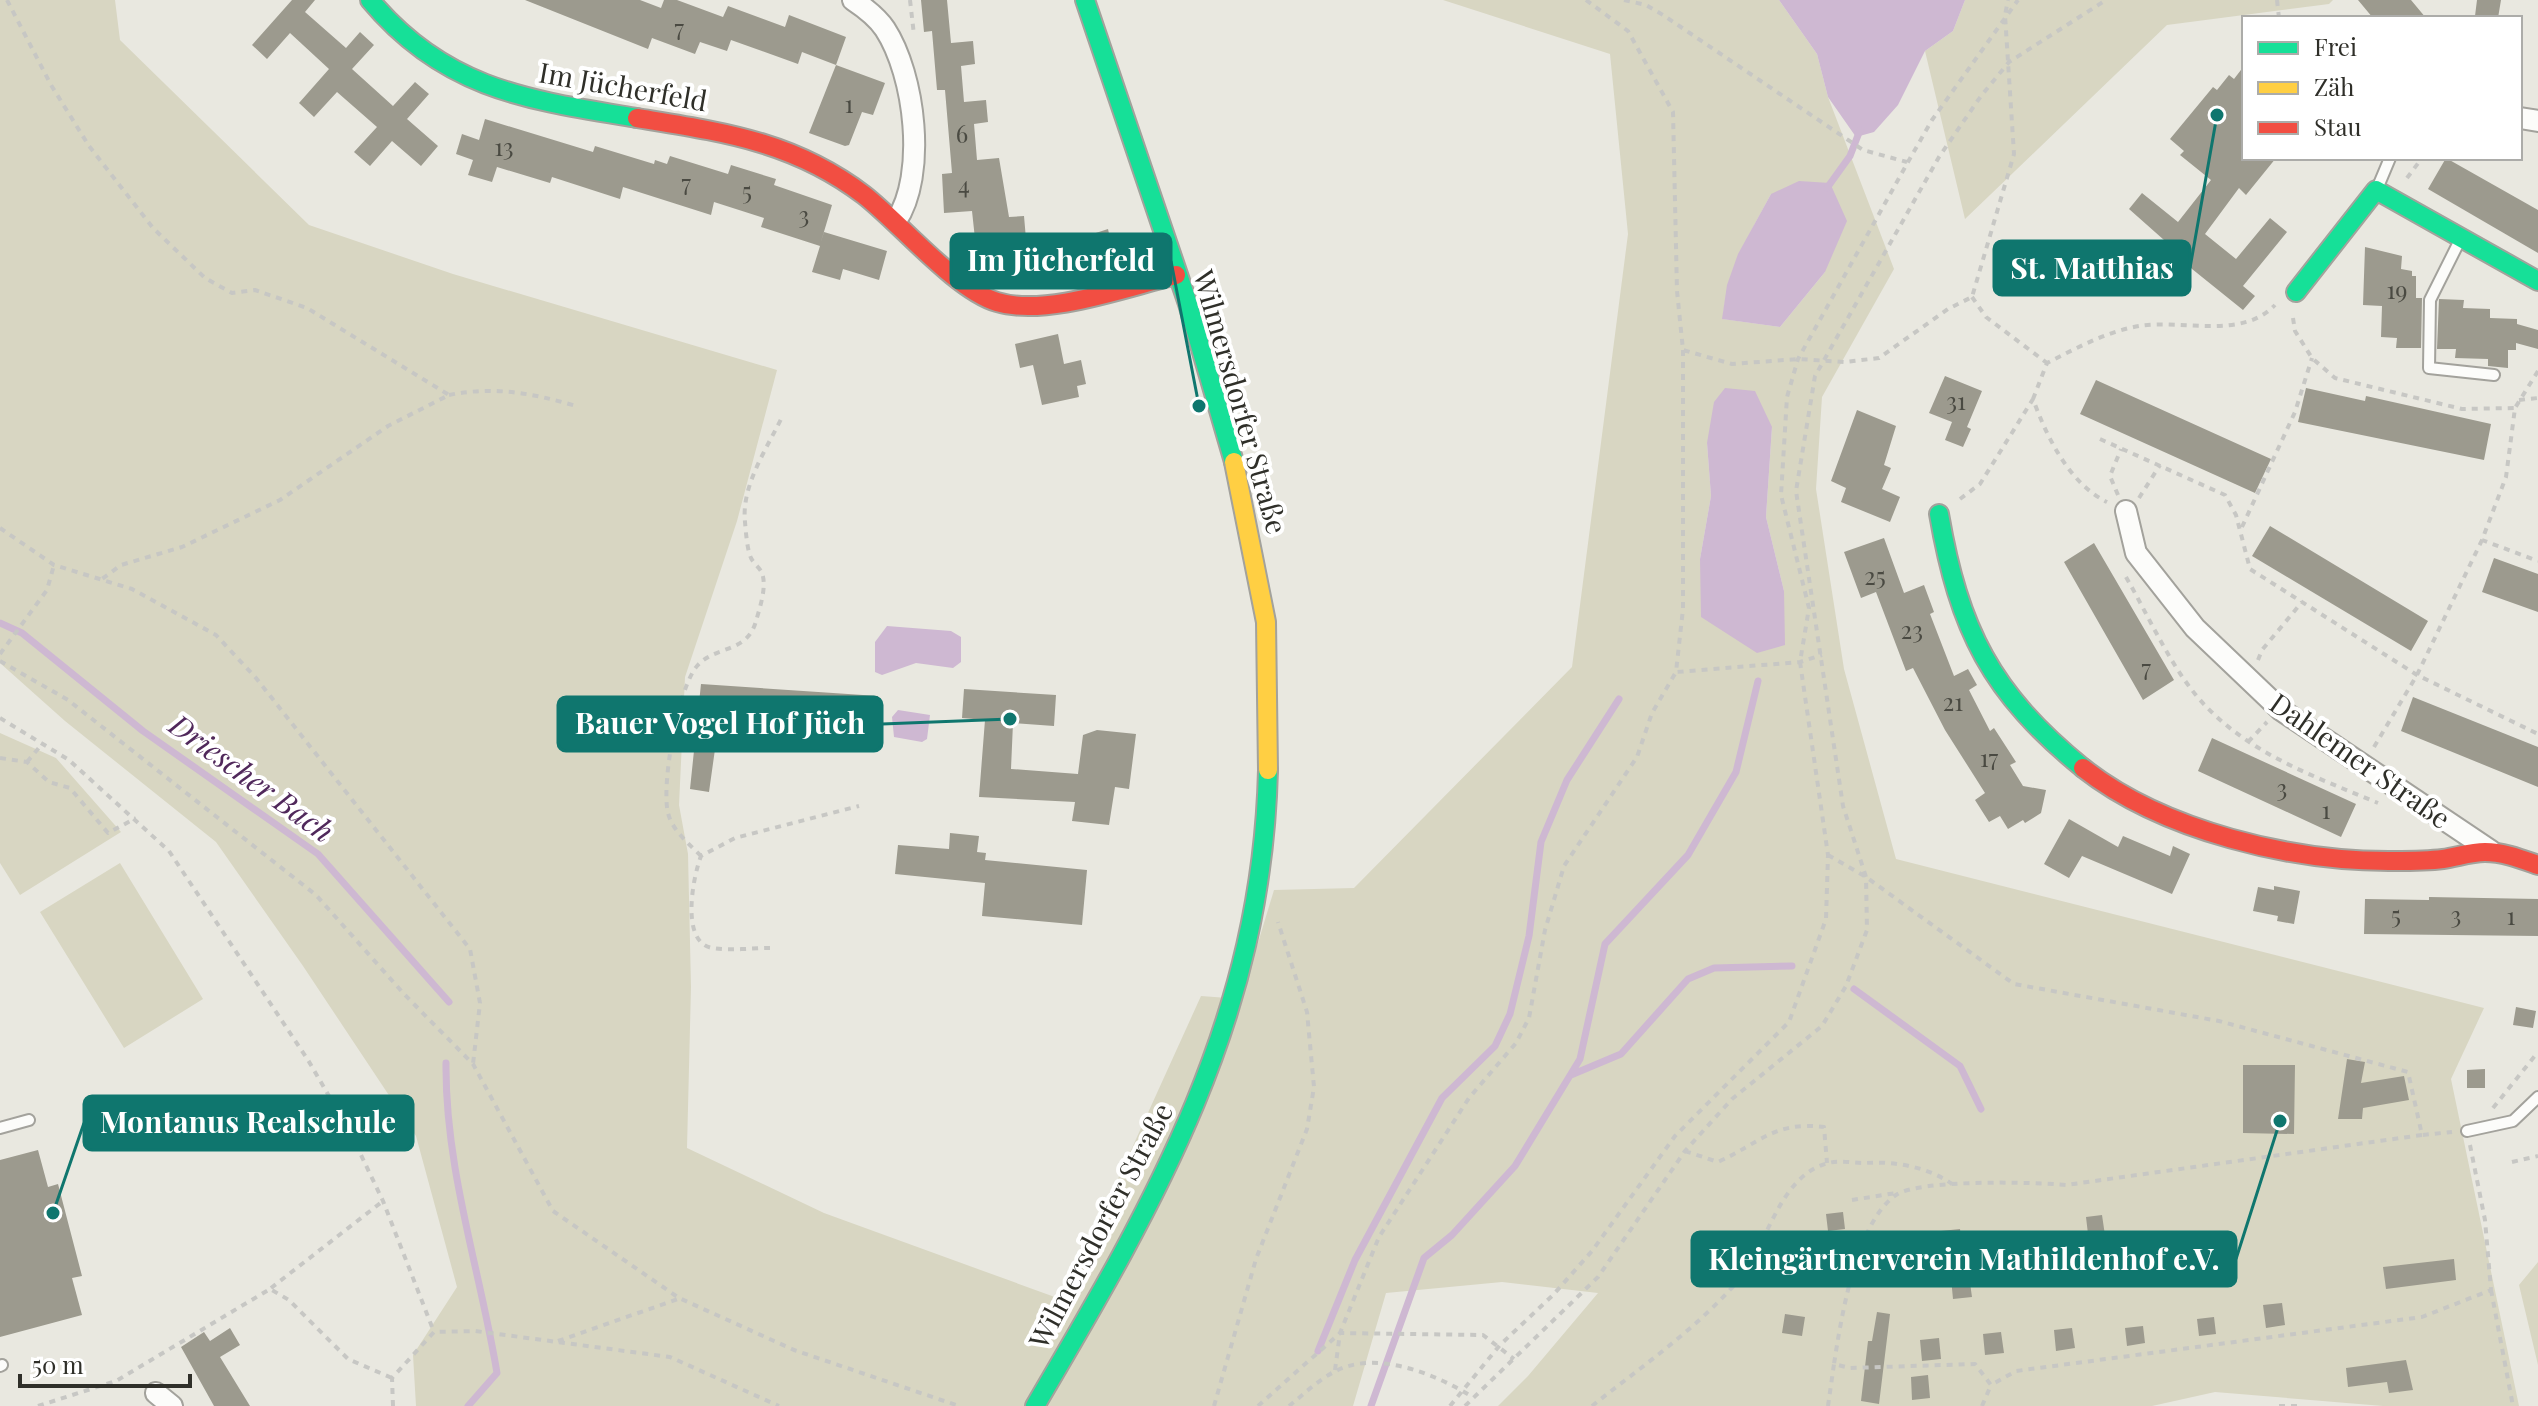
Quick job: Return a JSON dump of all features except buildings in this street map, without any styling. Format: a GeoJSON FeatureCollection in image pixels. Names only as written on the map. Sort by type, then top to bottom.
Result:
{"type":"FeatureCollection","features":[{"type":"Feature","properties":{"kind":"street","name":"Im Jücherfeld"},"geometry":{"type":"LineString","coordinates":[[370,0],[414,45],[490,87],[519,98],[776,144],[831,173],[896,221],[966,284],[996,302],[1038,307],[1176,275]]}},
{"type":"Feature","properties":{"kind":"street"},"geometry":{"type":"LineString","coordinates":[[853,0],[883,26],[897,49],[907,84],[914,174],[909,199],[896,221]]}},
{"type":"Feature","properties":{"kind":"street","name":"Wilmersdorfer Straße"},"geometry":{"type":"LineString","coordinates":[[1035,1406],[1118,1266],[1178,1151],[1212,1069],[1235,995],[1254,900],[1265,819],[1270,737],[1266,618],[1244,501],[1176,275],[1085,0]]}},
{"type":"Feature","properties":{"kind":"street"},"geometry":{"type":"LineString","coordinates":[[2296,292],[2376,190],[2538,281]]}},
{"type":"Feature","properties":{"kind":"street","name":"Dahlemer Straße"},"geometry":{"type":"LineString","coordinates":[[2126,511],[2136,553],[2195,628],[2248,679],[2309,733],[2491,851]]}},
{"type":"Feature","properties":{"kind":"street"},"geometry":{"type":"LineString","coordinates":[[1939,514],[1951,583],[1973,640],[2005,692],[2032,724],[2085,770],[2167,816],[2215,834],[2314,856],[2372,861],[2441,859],[2491,851],[2538,865]]}},
{"type":"Feature","properties":{"kind":"lane"},"geometry":{"type":"LineString","coordinates":[[2376,190],[2389,160]]}},
{"type":"Feature","properties":{"kind":"lane"},"geometry":{"type":"LineString","coordinates":[[2461,238],[2430,300],[2429,368],[2494,375]]}},
{"type":"Feature","properties":{"kind":"lane"},"geometry":{"type":"LineString","coordinates":[[2467,1131],[2513,1121],[2538,1097]]}},
{"type":"Feature","properties":{"kind":"lane"},"geometry":{"type":"LineString","coordinates":[[0,1128],[29,1120]]}},
{"type":"Feature","properties":{"kind":"path"},"geometry":{"type":"LineString","coordinates":[[7,0],[51,85],[89,146],[153,228],[205,278],[232,293],[255,290],[307,308],[449,395]]}},
{"type":"Feature","properties":{"kind":"path"},"geometry":{"type":"LineString","coordinates":[[1335,1370],[1340,1333],[1379,1237],[1469,1098],[1516,1043],[1529,1018],[1545,930],[1564,866],[1637,757],[1652,713],[1676,672],[1683,609],[1683,350],[1677,291],[1673,112],[1628,31],[1586,0]]}},
{"type":"Feature","properties":{"kind":"path"},"geometry":{"type":"LineString","coordinates":[[1624,0],[1646,5],[1663,15],[1863,150],[1908,162]]}},
{"type":"Feature","properties":{"kind":"path"},"geometry":{"type":"LineString","coordinates":[[1683,350],[1732,364],[1879,358],[1948,309],[1972,297],[2014,154],[2005,15],[2008,0]]}},
{"type":"Feature","properties":{"kind":"path"},"geometry":{"type":"LineString","coordinates":[[1450,1406],[1460,1390],[1500,1345],[1553,1295],[1592,1251],[1675,1136],[1789,1022],[1826,919],[1828,855],[1800,662],[1809,608],[1781,495],[1787,397],[1798,359],[1908,162],[2018,0]]}},
{"type":"Feature","properties":{"kind":"path"},"geometry":{"type":"LineString","coordinates":[[1465,1406],[1598,1277],[1685,1151],[1732,1099],[1822,1026],[1846,986],[1867,930],[1866,877],[1843,806],[1796,491],[1815,376],[1939,157],[1981,96],[2009,62],[2106,0]]}},
{"type":"Feature","properties":{"kind":"path"},"geometry":{"type":"LineString","coordinates":[[1939,514],[1980,484],[2033,399],[2047,363],[2107,333],[2141,326],[2249,324],[2269,311],[2285,294],[2296,292],[2292,309],[2295,331],[2312,358],[2335,378],[2462,409],[2515,408]]}},
{"type":"Feature","properties":{"kind":"path"},"geometry":{"type":"LineString","coordinates":[[1972,297],[1986,317],[2047,363]]}},
{"type":"Feature","properties":{"kind":"path"},"geometry":{"type":"LineString","coordinates":[[2241,529],[2295,412],[2312,358]]}},
{"type":"Feature","properties":{"kind":"path"},"geometry":{"type":"LineString","coordinates":[[2377,741],[2417,675],[2482,540],[2506,477],[2515,408],[2538,371]]}},
{"type":"Feature","properties":{"kind":"path"},"geometry":{"type":"LineString","coordinates":[[102,579],[121,565],[182,547],[280,500],[388,426],[449,395],[482,388],[532,393],[576,406]]}},
{"type":"Feature","properties":{"kind":"path"},"geometry":{"type":"LineString","coordinates":[[2519,400],[2538,398]]}},
{"type":"Feature","properties":{"kind":"path"},"geometry":{"type":"LineString","coordinates":[[2033,399],[2043,428],[2085,491],[2126,511]]}},
{"type":"Feature","properties":{"kind":"path"},"geometry":{"type":"LineString","coordinates":[[701,856],[677,831],[668,813],[669,759],[679,706],[695,668],[708,656],[738,647],[755,626],[763,593],[763,575],[750,557],[744,519],[746,495],[783,415]]}},
{"type":"Feature","properties":{"kind":"path"},"geometry":{"type":"LineString","coordinates":[[2100,439],[2225,495],[2241,529],[2245,562],[2250,569],[2417,675],[2538,734]]}},
{"type":"Feature","properties":{"kind":"path"},"geometry":{"type":"LineString","coordinates":[[2121,449],[2110,476],[2126,511]]}},
{"type":"Feature","properties":{"kind":"path"},"geometry":{"type":"LineString","coordinates":[[2143,492],[2160,465]]}},
{"type":"Feature","properties":{"kind":"path"},"geometry":{"type":"LineString","coordinates":[[0,528],[54,565],[132,589],[216,635],[256,678],[470,949],[480,1003],[473,1064]]}},
{"type":"Feature","properties":{"kind":"path"},"geometry":{"type":"LineString","coordinates":[[2482,540],[2538,561]]}},
{"type":"Feature","properties":{"kind":"path"},"geometry":{"type":"LineString","coordinates":[[0,654],[47,590],[54,565]]}},
{"type":"Feature","properties":{"kind":"path"},"geometry":{"type":"LineString","coordinates":[[2119,565],[2194,693],[2248,743],[2322,780],[2390,807]]}},
{"type":"Feature","properties":{"kind":"path"},"geometry":{"type":"LineString","coordinates":[[2248,679],[2262,650],[2302,602]]}},
{"type":"Feature","properties":{"kind":"path"},"geometry":{"type":"LineString","coordinates":[[1676,672],[1800,662],[1822,655]]}},
{"type":"Feature","properties":{"kind":"path"},"geometry":{"type":"LineString","coordinates":[[0,661],[68,700],[316,895],[404,994],[473,1064],[553,1211],[679,1298],[794,1350],[959,1406]]}},
{"type":"Feature","properties":{"kind":"path"},"geometry":{"type":"LineString","coordinates":[[0,718],[69,760],[169,851],[308,1060],[350,1132],[383,1201],[434,1332]]}},
{"type":"Feature","properties":{"kind":"path"},"geometry":{"type":"LineString","coordinates":[[2248,743],[2257,731]]}},
{"type":"Feature","properties":{"kind":"path"},"geometry":{"type":"LineString","coordinates":[[27,762],[42,744]]}},
{"type":"Feature","properties":{"kind":"path"},"geometry":{"type":"LineString","coordinates":[[0,758],[27,762],[49,782],[70,788],[108,833],[136,818]]}},
{"type":"Feature","properties":{"kind":"path"},"geometry":{"type":"LineString","coordinates":[[2322,780],[2327,770]]}},
{"type":"Feature","properties":{"kind":"path"},"geometry":{"type":"LineString","coordinates":[[770,948],[712,948],[702,944],[695,934],[691,906],[694,875],[701,856],[735,838],[859,806]]}},
{"type":"Feature","properties":{"kind":"path"},"geometry":{"type":"LineString","coordinates":[[1828,855],[1866,877],[2014,984],[2219,1021],[2408,1072],[2422,1135]]}},
{"type":"Feature","properties":{"kind":"path"},"geometry":{"type":"LineString","coordinates":[[1214,1406],[1256,1259],[1307,1129],[1314,1087],[1307,1012],[1274,910],[1254,900]]}},
{"type":"Feature","properties":{"kind":"path"},"geometry":{"type":"LineString","coordinates":[[1852,1200],[1954,1186],[2026,1181],[2066,1185],[2467,1131],[2487,1115],[2538,1052]]}},
{"type":"Feature","properties":{"kind":"path"},"geometry":{"type":"LineString","coordinates":[[1685,1151],[1718,1162],[1754,1139],[1800,1124],[1824,1127],[1827,1163]]}},
{"type":"Feature","properties":{"kind":"path"},"geometry":{"type":"LineString","coordinates":[[2467,1131],[2485,1220],[2491,1290],[2513,1406]]}},
{"type":"Feature","properties":{"kind":"path"},"geometry":{"type":"LineString","coordinates":[[2512,1162],[2538,1156]]}},
{"type":"Feature","properties":{"kind":"path"},"geometry":{"type":"LineString","coordinates":[[1592,1406],[1688,1329],[1738,1281],[1787,1195],[1803,1176],[1827,1163],[1906,1166],[1935,1172],[1954,1186]]}},
{"type":"Feature","properties":{"kind":"path"},"geometry":{"type":"LineString","coordinates":[[1828,1406],[1848,1281],[1882,1208],[1898,1193]]}},
{"type":"Feature","properties":{"kind":"path"},"geometry":{"type":"LineString","coordinates":[[38,1406],[116,1381],[270,1289],[383,1201]]}},
{"type":"Feature","properties":{"kind":"path"},"geometry":{"type":"LineString","coordinates":[[270,1289],[289,1300],[348,1359],[392,1378]]}},
{"type":"Feature","properties":{"kind":"path"},"geometry":{"type":"LineString","coordinates":[[1982,1406],[1991,1385],[2016,1371],[2422,1317],[2491,1290]]}},
{"type":"Feature","properties":{"kind":"path"},"geometry":{"type":"LineString","coordinates":[[556,1342],[679,1298]]}},
{"type":"Feature","properties":{"kind":"path"},"geometry":{"type":"LineString","coordinates":[[393,1406],[392,1378],[434,1332],[475,1331],[670,1357],[779,1406]]}},
{"type":"Feature","properties":{"kind":"path"},"geometry":{"type":"LineString","coordinates":[[1258,1406],[1340,1333],[1378,1331],[1483,1335],[1500,1345],[1514,1359]]}},
{"type":"Feature","properties":{"kind":"path"},"geometry":{"type":"LineString","coordinates":[[1289,1406],[1335,1370],[1366,1364],[1435,1375],[1472,1397]]}},
{"type":"Feature","properties":{"kind":"path"},"geometry":{"type":"LineString","coordinates":[[1834,1364],[1850,1368],[1975,1364],[1991,1385]]}},
{"type":"Feature","properties":{"kind":"path"},"geometry":{"type":"LineString","coordinates":[[2279,1406],[2298,1406]]}},
{"type":"Feature","properties":{"kind":"shaded area"},"geometry":{"type":"Polygon","coordinates":[[[0,0],[115,0],[120,40],[309,225],[453,274],[777,370],[737,521],[685,677],[679,805],[688,854],[691,987],[687,1148],[824,1213],[1063,1300],[1201,996],[1241,999],[1274,890],[1354,888],[1572,667],[1628,234],[1610,54],[1443,0],[1779,0],[1817,54],[1828,97],[1894,269],[1822,397],[1816,489],[1844,669],[1896,859],[2484,1008],[2451,1079],[2519,1406],[2383,1406],[2215,1392],[2152,1406],[1498,1406],[1528,1376],[1598,1293],[1502,1282],[1386,1293],[1353,1406],[416,1406],[413,1355],[457,1287],[416,1136],[216,842],[65,721],[0,663],[0,0]],[[1771,194],[1734,270],[1723,319],[1780,327],[1825,272],[1771,194]],[[1772,427],[1707,443],[1711,496],[1700,559],[1784,591],[1766,517],[1772,427]]]}},
{"type":"Feature","properties":{"kind":"shaded area"},"geometry":{"type":"Polygon","coordinates":[[[1779,0],[1965,0],[1953,31],[1925,51],[1898,105],[1874,132],[1856,137],[1828,97],[1817,54],[1779,0]]]}},
{"type":"Feature","properties":{"kind":"shaded area"},"geometry":{"type":"Polygon","coordinates":[[[1965,0],[2333,0],[2329,4],[2167,25],[1965,219],[1925,51],[1953,31],[1965,0]]]}},
{"type":"Feature","properties":{"kind":"shaded area"},"geometry":{"type":"Polygon","coordinates":[[[1799,181],[1830,183],[1847,221],[1825,272],[1780,327],[1722,319],[1727,285],[1738,254],[1771,194],[1799,181]]]}},
{"type":"Feature","properties":{"kind":"shaded area"},"geometry":{"type":"Polygon","coordinates":[[[1725,388],[1755,391],[1772,427],[1766,517],[1784,591],[1785,645],[1757,653],[1701,617],[1700,559],[1711,496],[1707,443],[1714,402],[1725,388]]]}},
{"type":"Feature","properties":{"kind":"shaded area"},"geometry":{"type":"Polygon","coordinates":[[[887,626],[951,631],[961,637],[961,662],[953,668],[916,663],[882,675],[875,672],[875,642],[887,626]]]}},
{"type":"Feature","properties":{"kind":"shaded area"},"geometry":{"type":"Polygon","coordinates":[[[898,710],[930,715],[927,739],[922,742],[894,737],[892,717],[898,710]]]}},
{"type":"Feature","properties":{"kind":"shaded area"},"geometry":{"type":"Polygon","coordinates":[[[0,733],[56,758],[121,832],[20,895],[0,863],[0,733]]]}},
{"type":"Feature","properties":{"kind":"shaded area"},"geometry":{"type":"Polygon","coordinates":[[[120,863],[203,999],[124,1048],[40,912],[120,863]]]}},
{"type":"Feature","properties":{"kind":"shaded area"},"geometry":{"type":"Polygon","coordinates":[[[2538,1262],[2538,1365],[2519,1285],[2538,1262]]]}},
{"type":"Feature","properties":{"kind":"waterway"},"geometry":{"type":"LineString","coordinates":[[1827,188],[1850,156],[1860,130]]}},
{"type":"Feature","properties":{"kind":"waterway","name":"Driescher Bach"},"geometry":{"type":"LineString","coordinates":[[0,623],[22,633],[143,731],[318,854],[449,1002]]}},
{"type":"Feature","properties":{"kind":"waterway"},"geometry":{"type":"LineString","coordinates":[[1371,1406],[1424,1258],[1452,1235],[1515,1166],[1580,1059],[1605,944],[1688,855],[1736,772],[1758,681]]}},
{"type":"Feature","properties":{"kind":"waterway"},"geometry":{"type":"LineString","coordinates":[[1318,1351],[1355,1260],[1442,1098],[1495,1046],[1510,1014],[1529,936],[1541,842],[1567,780],[1619,699]]}},
{"type":"Feature","properties":{"kind":"waterway"},"geometry":{"type":"LineString","coordinates":[[1571,1075],[1621,1054],[1688,979],[1714,968],[1792,966]]}},
{"type":"Feature","properties":{"kind":"waterway"},"geometry":{"type":"LineString","coordinates":[[1854,989],[1960,1066],[1981,1109]]}},
{"type":"Feature","properties":{"kind":"waterway","name":"Driescher Bach"},"geometry":{"type":"LineString","coordinates":[[446,1063],[447,1103],[457,1181],[497,1373],[468,1406]]}},
{"type":"Feature","properties":{"kind":"traffic: fast"},"geometry":{"type":"LineString","coordinates":[[370,0],[428,54],[459,72],[525,96],[637,118]]}},
{"type":"Feature","properties":{"kind":"traffic: fast"},"geometry":{"type":"LineString","coordinates":[[1085,0],[1188,304],[1234,462]]}},
{"type":"Feature","properties":{"kind":"traffic: fast"},"geometry":{"type":"LineString","coordinates":[[2296,292],[2376,190],[2538,281]]}},
{"type":"Feature","properties":{"kind":"traffic: fast"},"geometry":{"type":"LineString","coordinates":[[1939,514],[1957,592],[1984,656],[2024,713],[2083,768]]}},
{"type":"Feature","properties":{"kind":"traffic: fast"},"geometry":{"type":"LineString","coordinates":[[1035,1406],[1161,1179],[1195,1103],[1224,1026],[1246,945],[1261,860],[1268,770]]}},
{"type":"Feature","properties":{"kind":"traffic: slow"},"geometry":{"type":"LineString","coordinates":[[1234,462],[1266,622],[1268,770]]}},
{"type":"Feature","properties":{"kind":"traffic: jam"},"geometry":{"type":"LineString","coordinates":[[637,118],[727,134],[811,162],[864,195],[946,270],[981,295],[997,302],[1017,306],[1062,303],[1176,275]]}},
{"type":"Feature","properties":{"kind":"traffic: jam"},"geometry":{"type":"LineString","coordinates":[[2083,768],[2151,809],[2190,825],[2272,849],[2314,856],[2394,861],[2437,860],[2492,852],[2538,865]]}},
{"type":"Feature","properties":{"kind":"place","name":"St. Matthias"},"geometry":{"type":"Point","coordinates":[2217,115]}},
{"type":"Feature","properties":{"kind":"place","name":"Im Jücherfeld"},"geometry":{"type":"Point","coordinates":[1199,406]}},
{"type":"Feature","properties":{"kind":"place","name":"Bauer Vogel Hof Jüch"},"geometry":{"type":"Point","coordinates":[1010,719]}},
{"type":"Feature","properties":{"kind":"place","name":"Kleingärtnerverein Mathildenhof e.V."},"geometry":{"type":"Point","coordinates":[2280,1121]}},
{"type":"Feature","properties":{"kind":"place","name":"Montanus Realschule"},"geometry":{"type":"Point","coordinates":[53,1213]}}]}
